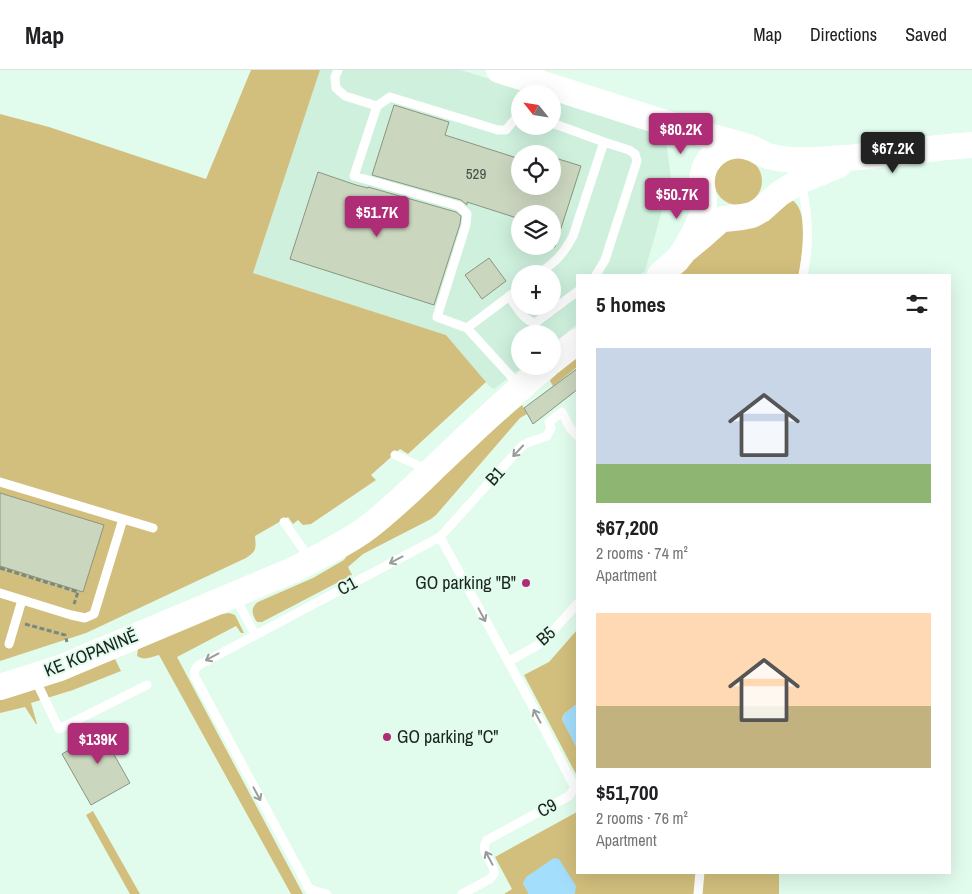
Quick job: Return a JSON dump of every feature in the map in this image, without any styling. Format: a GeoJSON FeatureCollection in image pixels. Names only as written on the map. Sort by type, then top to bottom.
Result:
{"type":"FeatureCollection","features":[{"type":"Feature","properties":{"kind":"street"},"geometry":{"type":"LineString","coordinates":[[499,70],[532,85]]}},
{"type":"Feature","properties":{"kind":"street"},"geometry":{"type":"LineString","coordinates":[[561,94],[684,129],[771,157],[798,161],[856,158],[972,145]]}},
{"type":"Feature","properties":{"kind":"street"},"geometry":{"type":"LineString","coordinates":[[661,274],[677,260],[684,250],[702,215],[705,204],[702,186],[704,160],[694,138],[684,129]]}},
{"type":"Feature","properties":{"kind":"street"},"geometry":{"type":"LineString","coordinates":[[704,168],[716,153],[724,148],[733,146],[751,149],[768,161],[774,181],[768,202],[760,210]]}},
{"type":"Feature","properties":{"kind":"street"},"geometry":{"type":"LineString","coordinates":[[684,250],[701,238],[719,221],[752,215],[779,194],[800,181],[856,158]]}},
{"type":"Feature","properties":{"kind":"street"},"geometry":{"type":"LineString","coordinates":[[704,196],[716,211],[732,218]]}},
{"type":"Feature","properties":{"kind":"street"},"geometry":{"type":"LineString","coordinates":[[561,354],[576,343]]}},
{"type":"Feature","properties":{"kind":"street","name":"KE KOPANINĚ"},"geometry":{"type":"LineString","coordinates":[[0,687],[60,668],[234,595],[311,561],[345,543],[398,503],[535,375]]}},
{"type":"Feature","properties":{"kind":"lane"},"geometry":{"type":"LineString","coordinates":[[338,70],[336,88],[345,96],[377,106]]}},
{"type":"Feature","properties":{"kind":"lane"},"geometry":{"type":"LineString","coordinates":[[511,124],[506,130],[498,130],[390,97],[377,106],[354,176],[459,206],[467,214],[466,225],[437,317],[467,328],[520,387]]}},
{"type":"Feature","properties":{"kind":"lane"},"geometry":{"type":"LineString","coordinates":[[561,127],[629,150],[635,154],[637,161],[605,260],[597,274]]}},
{"type":"Feature","properties":{"kind":"lane"},"geometry":{"type":"LineString","coordinates":[[551,265],[557,260],[573,236],[604,142]]}},
{"type":"Feature","properties":{"kind":"lane"},"geometry":{"type":"LineString","coordinates":[[800,181],[808,223],[803,274]]}},
{"type":"Feature","properties":{"kind":"lane"},"geometry":{"type":"LineString","coordinates":[[467,328],[509,296],[524,317],[535,323],[576,292]]}},
{"type":"Feature","properties":{"kind":"lane","name":"B1"},"geometry":{"type":"LineString","coordinates":[[440,538],[522,446],[547,436],[551,428],[549,422],[562,412],[570,428],[576,434]]}},
{"type":"Feature","properties":{"kind":"lane"},"geometry":{"type":"LineString","coordinates":[[395,455],[431,472]]}},
{"type":"Feature","properties":{"kind":"lane"},"geometry":{"type":"LineString","coordinates":[[0,482],[153,528]]}},
{"type":"Feature","properties":{"kind":"lane"},"geometry":{"type":"LineString","coordinates":[[0,593],[71,615],[85,618],[94,614],[123,519]]}},
{"type":"Feature","properties":{"kind":"lane"},"geometry":{"type":"LineString","coordinates":[[284,522],[311,561]]}},
{"type":"Feature","properties":{"kind":"lane"},"geometry":{"type":"LineString","coordinates":[[440,538],[508,662]]}},
{"type":"Feature","properties":{"kind":"lane","name":"C1"},"geometry":{"type":"LineString","coordinates":[[309,890],[194,675],[194,671],[199,665],[255,634],[440,538]]}},
{"type":"Feature","properties":{"kind":"lane"},"geometry":{"type":"LineString","coordinates":[[234,595],[255,634]]}},
{"type":"Feature","properties":{"kind":"lane"},"geometry":{"type":"LineString","coordinates":[[9,644],[22,600]]}},
{"type":"Feature","properties":{"kind":"lane","name":"B5"},"geometry":{"type":"LineString","coordinates":[[508,662],[543,642],[576,605]]}},
{"type":"Feature","properties":{"kind":"lane","name":"C9"},"geometry":{"type":"LineString","coordinates":[[462,894],[490,879],[494,874],[494,868],[484,850],[484,844],[488,840],[569,796],[574,790],[574,783],[508,662]]}},
{"type":"Feature","properties":{"kind":"lane"},"geometry":{"type":"LineString","coordinates":[[33,676],[58,730],[147,685]]}},
{"type":"Feature","properties":{"kind":"lane"},"geometry":{"type":"LineString","coordinates":[[698,894],[700,874]]}},
{"type":"Feature","properties":{"kind":"lane"},"geometry":{"type":"LineString","coordinates":[[309,890],[328,894]]}},
{"type":"Feature","properties":{"kind":"path"},"geometry":{"type":"LineString","coordinates":[[0,568],[78,592],[73,608]]}},
{"type":"Feature","properties":{"kind":"path"},"geometry":{"type":"LineString","coordinates":[[24,623],[65,636]]}},
{"type":"Feature","properties":{"kind":"path"},"geometry":{"type":"LineString","coordinates":[[67,629],[65,636],[68,643]]}},
{"type":"Feature","properties":{"kind":"shaded area"},"geometry":{"type":"Polygon","coordinates":[[[251,70],[320,70],[253,273],[446,335],[486,382],[408,454],[400,449],[371,475],[376,480],[311,524],[303,525],[298,520],[293,524],[288,517],[255,536],[255,549],[246,558],[86,633],[0,661],[0,114],[49,127],[206,179],[251,70]]]}},
{"type":"Feature","properties":{"kind":"shaded area"},"geometry":{"type":"Polygon","coordinates":[[[320,70],[461,70],[511,86],[511,135],[561,135],[561,102],[665,135],[671,178],[645,271],[641,274],[576,274],[576,325],[561,337],[561,325],[511,325],[512,375],[494,389],[490,387],[446,335],[253,273],[320,70]]]}},
{"type":"Feature","properties":{"kind":"shaded area"},"geometry":{"type":"Polygon","coordinates":[[[738,157],[747,159],[755,164],[760,172],[762,181],[760,190],[755,198],[747,203],[738,205],[729,203],[721,198],[716,190],[714,181],[716,172],[721,164],[729,159],[738,157]]]}},
{"type":"Feature","properties":{"kind":"shaded area"},"geometry":{"type":"Polygon","coordinates":[[[790,199],[801,212],[803,222],[803,245],[799,274],[676,274],[720,228],[790,199]]]}},
{"type":"Feature","properties":{"kind":"shaded area"},"geometry":{"type":"Polygon","coordinates":[[[576,358],[576,368],[553,386],[550,381],[556,375],[561,375],[561,371],[576,358]]]}},
{"type":"Feature","properties":{"kind":"shaded area"},"geometry":{"type":"Polygon","coordinates":[[[522,405],[527,414],[520,418],[436,515],[363,554],[348,567],[352,575],[262,622],[257,622],[253,612],[258,602],[313,578],[344,560],[351,550],[522,405]]]}},
{"type":"Feature","properties":{"kind":"shaded area"},"geometry":{"type":"Polygon","coordinates":[[[229,613],[235,615],[244,633],[241,633],[236,626],[177,657],[303,894],[291,894],[159,655],[150,658],[137,656],[138,649],[217,615],[229,613]]]}},
{"type":"Feature","properties":{"kind":"shaded area"},"geometry":{"type":"Polygon","coordinates":[[[576,631],[576,705],[564,714],[562,719],[576,746],[576,774],[524,675],[549,662],[576,631]]]}},
{"type":"Feature","properties":{"kind":"shaded area"},"geometry":{"type":"Polygon","coordinates":[[[115,659],[121,671],[73,690],[31,703],[37,724],[25,707],[0,713],[0,698],[115,659]]]}},
{"type":"Feature","properties":{"kind":"shaded area"},"geometry":{"type":"Polygon","coordinates":[[[93,811],[140,894],[130,894],[86,815],[93,811]]]}},
{"type":"Feature","properties":{"kind":"shaded area"},"geometry":{"type":"Polygon","coordinates":[[[576,813],[576,874],[696,874],[694,894],[573,894],[575,893],[523,883],[529,894],[504,894],[512,889],[495,857],[576,813]]]}},
{"type":"Feature","properties":{"kind":"shaded area"},"geometry":{"type":"Polygon","coordinates":[[[704,874],[779,874],[779,894],[701,894],[704,874]]]}},
{"type":"Feature","properties":{"kind":"water"},"geometry":{"type":"Polygon","coordinates":[[[576,705],[576,746],[562,720],[564,714],[576,705]]]}},
{"type":"Feature","properties":{"kind":"water"},"geometry":{"type":"Polygon","coordinates":[[[554,858],[559,859],[576,886],[575,893],[529,894],[523,883],[526,877],[554,858]]]}},
{"type":"Feature","properties":{"kind":"building"},"geometry":{"type":"Polygon","coordinates":[[[394,105],[449,122],[445,135],[511,156],[511,195],[561,195],[561,160],[581,166],[561,228],[561,205],[511,205],[511,216],[467,202],[467,205],[461,200],[372,175],[394,105]]]}},
{"type":"Feature","properties":{"kind":"building"},"geometry":{"type":"Polygon","coordinates":[[[318,172],[356,185],[456,212],[461,216],[434,305],[290,259],[318,172]]]}},
{"type":"Feature","properties":{"kind":"building"},"geometry":{"type":"Polygon","coordinates":[[[489,258],[506,281],[482,299],[465,275],[489,258]]]}},
{"type":"Feature","properties":{"kind":"building"},"geometry":{"type":"Polygon","coordinates":[[[576,369],[576,391],[533,424],[524,408],[576,369]]]}},
{"type":"Feature","properties":{"kind":"building"},"geometry":{"type":"Polygon","coordinates":[[[0,493],[104,525],[83,592],[0,566],[0,493]]]}},
{"type":"Feature","properties":{"kind":"building"},"geometry":{"type":"Polygon","coordinates":[[[113,725],[124,745],[112,751],[130,783],[91,805],[62,754],[113,725]]]}},
{"type":"Feature","properties":{"kind":"place","name":"GO parking \"B\""},"geometry":{"type":"Point","coordinates":[526,583]}},
{"type":"Feature","properties":{"kind":"place","name":"GO parking \"C\""},"geometry":{"type":"Point","coordinates":[387,737]}}]}
